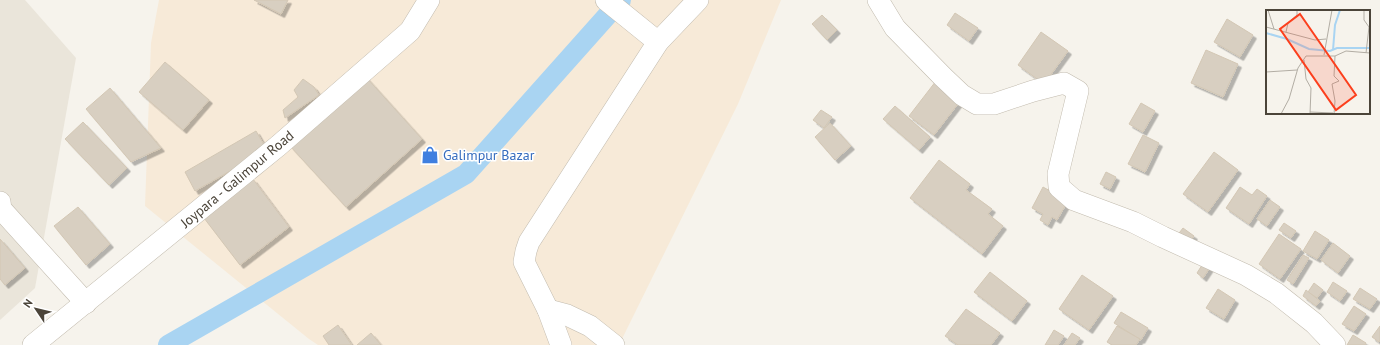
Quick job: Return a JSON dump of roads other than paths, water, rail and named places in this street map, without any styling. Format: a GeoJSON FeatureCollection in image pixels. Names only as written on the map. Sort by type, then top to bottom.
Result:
{"type":"FeatureCollection","features":[{"type":"Feature","properties":{"kind":"street","name":"Joypara - Galimpur Road"},"geometry":{"type":"LineString","coordinates":[[33,345],[278,146],[410,30],[429,0]]}},
{"type":"Feature","properties":{"kind":"street"},"geometry":{"type":"LineString","coordinates":[[606,0],[658,42]]}},
{"type":"Feature","properties":{"kind":"street"},"geometry":{"type":"LineString","coordinates":[[561,345],[548,310],[524,262],[529,242],[658,42],[698,0]]}},
{"type":"Feature","properties":{"kind":"street"},"geometry":{"type":"LineString","coordinates":[[878,0],[895,28],[943,78],[977,104],[994,104],[1033,91],[1064,83],[1078,91],[1058,174],[1059,186],[1074,200],[1133,222],[1246,275],[1276,293],[1314,323],[1335,345]]}},
{"type":"Feature","properties":{"kind":"street"},"geometry":{"type":"LineString","coordinates":[[0,202],[1,209],[86,303]]}},
{"type":"Feature","properties":{"kind":"street"},"geometry":{"type":"LineString","coordinates":[[548,310],[567,315],[590,326],[614,345]]}},
{"type":"Feature","properties":{"kind":"waterway"},"geometry":{"type":"LineString","coordinates":[[168,345],[466,174],[621,0]]}},
{"type":"Feature","properties":{"kind":"place","name":"Galimpur Bazar"},"geometry":{"type":"Point","coordinates":[430,155]}}]}
